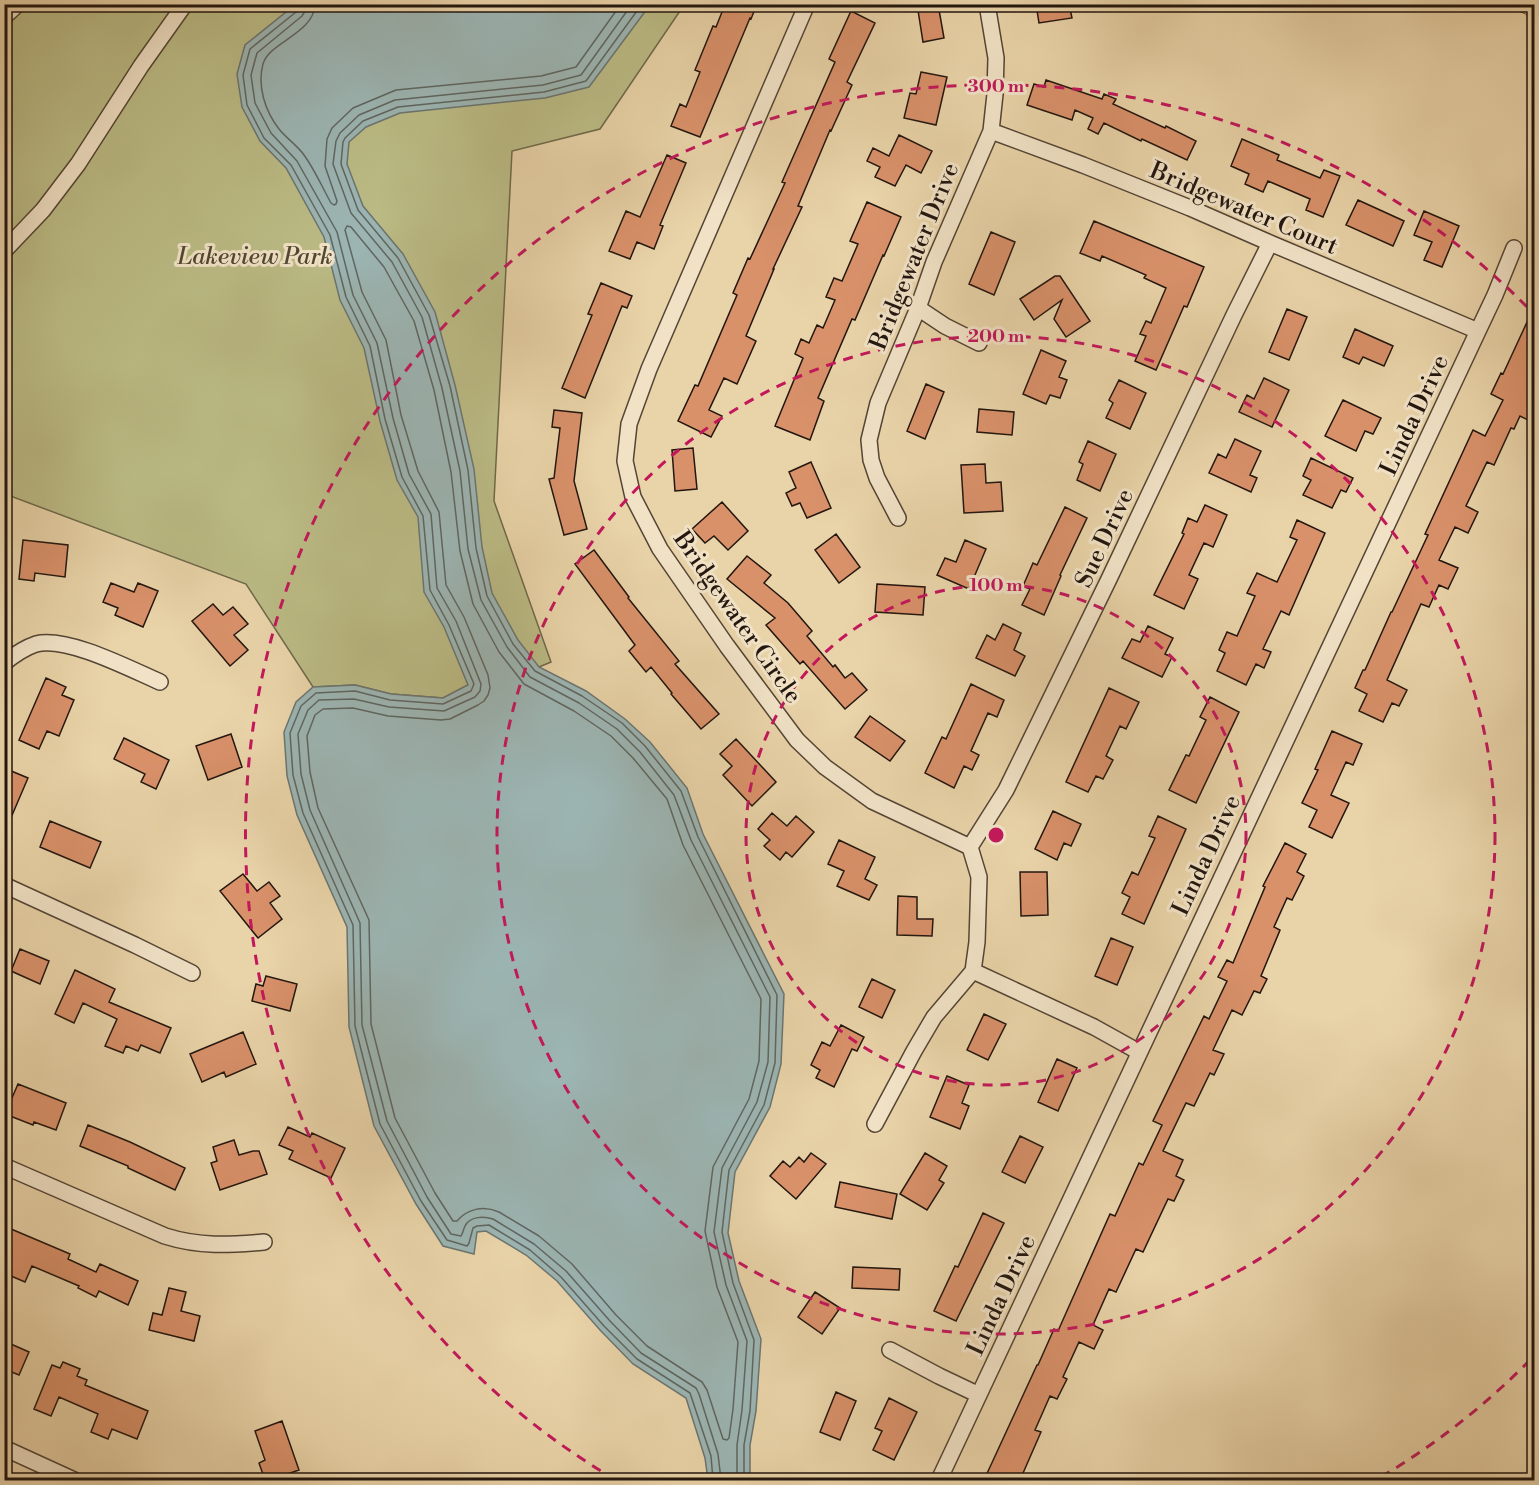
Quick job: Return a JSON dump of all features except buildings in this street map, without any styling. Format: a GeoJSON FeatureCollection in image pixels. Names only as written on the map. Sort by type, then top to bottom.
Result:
{"type":"FeatureCollection","features":[{"type":"Feature","properties":{"kind":"street"},"geometry":{"type":"LineString","coordinates":[[4,17],[18,4]]}},
{"type":"Feature","properties":{"kind":"street"},"geometry":{"type":"LineString","coordinates":[[4,251],[43,210],[78,164],[141,66],[185,4]]}},
{"type":"Feature","properties":{"kind":"street","name":"Bridgewater Circle"},"geometry":{"type":"LineString","coordinates":[[807,4],[649,369],[629,424],[625,461],[628,479],[633,497],[660,549],[727,646],[797,740],[825,767],[872,801],[970,848]]}},
{"type":"Feature","properties":{"kind":"street","name":"Bridgewater Drive"},"geometry":{"type":"LineString","coordinates":[[898,518],[877,478],[871,460],[869,440],[878,403],[918,308],[934,262],[991,131],[996,58],[987,4]]}},
{"type":"Feature","properties":{"kind":"street","name":"Bridgewater Court"},"geometry":{"type":"LineString","coordinates":[[991,131],[1180,204],[1478,331]]}},
{"type":"Feature","properties":{"kind":"street","name":"Sue Drive"},"geometry":{"type":"LineString","coordinates":[[970,848],[1006,790],[1270,243]]}},
{"type":"Feature","properties":{"kind":"street","name":"Linda Drive"},"geometry":{"type":"LineString","coordinates":[[939,1480],[1495,295],[1514,248]]}},
{"type":"Feature","properties":{"kind":"street"},"geometry":{"type":"LineString","coordinates":[[918,308],[945,326],[979,343]]}},
{"type":"Feature","properties":{"kind":"street"},"geometry":{"type":"LineString","coordinates":[[4,663],[19,652],[38,644],[58,643],[79,648],[160,682]]}},
{"type":"Feature","properties":{"kind":"street"},"geometry":{"type":"LineString","coordinates":[[874,1124],[934,1017],[973,971],[977,942],[979,877],[970,848]]}},
{"type":"Feature","properties":{"kind":"street"},"geometry":{"type":"LineString","coordinates":[[4,885],[192,973]]}},
{"type":"Feature","properties":{"kind":"street"},"geometry":{"type":"LineString","coordinates":[[973,971],[1094,1027],[1139,1052]]}},
{"type":"Feature","properties":{"kind":"street"},"geometry":{"type":"LineString","coordinates":[[4,1166],[183,1242],[222,1245],[264,1242]]}},
{"type":"Feature","properties":{"kind":"street"},"geometry":{"type":"LineString","coordinates":[[890,1350],[979,1395]]}},
{"type":"Feature","properties":{"kind":"street"},"geometry":{"type":"LineString","coordinates":[[4,1448],[74,1480]]}},
{"type":"Feature","properties":{"kind":"lane"},"geometry":{"type":"LineString","coordinates":[[1515,4],[1534,13]]}},
{"type":"Feature","properties":{"kind":"green space","name":"Lakeview Park"},"geometry":{"type":"Polygon","coordinates":[[[5,5],[684,5],[600,129],[512,151],[494,501],[551,662],[468,685],[443,698],[391,694],[355,685],[313,687],[246,584],[5,494],[5,5]]]}},
{"type":"Feature","properties":{"kind":"water"},"geometry":{"type":"Polygon","coordinates":[[[296,4],[650,5],[589,87],[545,98],[400,113],[366,127],[349,142],[347,164],[363,206],[403,254],[435,312],[455,385],[474,469],[482,547],[492,593],[518,640],[539,667],[586,691],[625,719],[650,742],[687,788],[703,834],[784,994],[781,1064],[770,1107],[735,1172],[728,1233],[739,1281],[761,1339],[756,1411],[750,1445],[750,1480],[708,1480],[705,1458],[686,1398],[633,1364],[557,1281],[526,1255],[486,1231],[477,1232],[474,1254],[443,1246],[416,1204],[374,1126],[349,1027],[347,927],[297,815],[287,776],[284,732],[296,702],[313,687],[355,685],[391,694],[443,698],[468,685],[444,627],[424,592],[418,517],[397,480],[380,421],[364,348],[340,300],[324,237],[286,168],[260,141],[242,107],[237,74],[245,45],[296,4]]]}}]}
